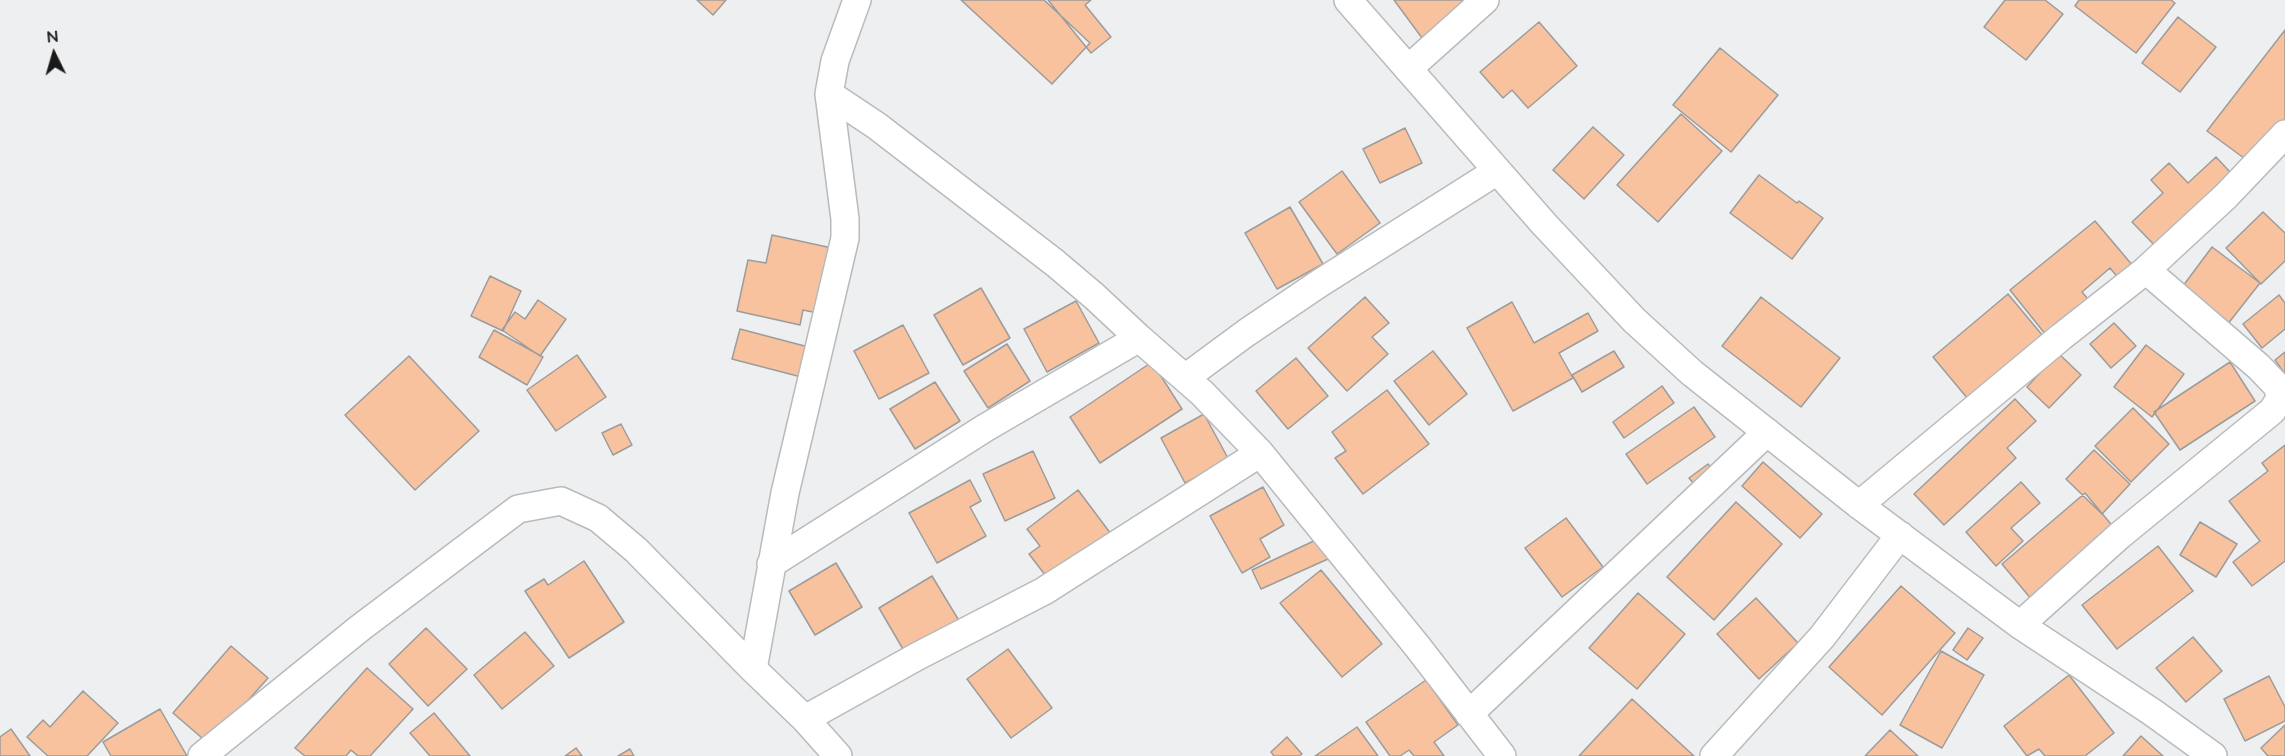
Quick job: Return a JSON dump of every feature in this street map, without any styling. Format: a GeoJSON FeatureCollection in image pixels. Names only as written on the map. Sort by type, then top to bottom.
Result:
{"type":"FeatureCollection","features":[{"type":"Feature","properties":{"kind":"street"},"geometry":{"type":"LineString","coordinates":[[753,669],[785,493],[845,238],[845,219],[829,94],[835,61],[857,0]]}},
{"type":"Feature","properties":{"kind":"street"},"geometry":{"type":"LineString","coordinates":[[1348,0],[1497,171],[1634,320],[1692,373],[1859,505],[2020,625],[2152,712],[2213,756]]}},
{"type":"Feature","properties":{"kind":"street"},"geometry":{"type":"LineString","coordinates":[[1407,69],[1485,0]]}},
{"type":"Feature","properties":{"kind":"street"},"geometry":{"type":"LineString","coordinates":[[829,94],[877,126],[1055,263],[1185,378],[1260,453],[1417,646],[1502,756]]}},
{"type":"Feature","properties":{"kind":"street"},"geometry":{"type":"LineString","coordinates":[[1859,505],[2061,337],[2146,270],[2226,196],[2285,134]]}},
{"type":"Feature","properties":{"kind":"street"},"geometry":{"type":"LineString","coordinates":[[1185,378],[1245,333],[1320,283],[1497,171]]}},
{"type":"Feature","properties":{"kind":"street"},"geometry":{"type":"LineString","coordinates":[[2020,625],[2119,536],[2272,411],[2278,402],[2280,395],[2277,386],[2259,367],[2146,270]]}},
{"type":"Feature","properties":{"kind":"street"},"geometry":{"type":"LineString","coordinates":[[771,564],[985,429],[1139,338]]}},
{"type":"Feature","properties":{"kind":"street"},"geometry":{"type":"LineString","coordinates":[[1469,714],[1767,432]]}},
{"type":"Feature","properties":{"kind":"street"},"geometry":{"type":"LineString","coordinates":[[805,718],[1044,591],[1260,453]]}},
{"type":"Feature","properties":{"kind":"street"},"geometry":{"type":"LineString","coordinates":[[202,756],[360,628],[518,509],[561,501],[598,518],[628,544],[805,718],[838,756]]}},
{"type":"Feature","properties":{"kind":"street"},"geometry":{"type":"LineString","coordinates":[[1714,756],[1822,637],[1900,535]]}},
{"type":"Feature","properties":{"kind":"building"},"geometry":{"type":"Polygon","coordinates":[[[697,0],[726,0],[713,15],[697,0]]]}},
{"type":"Feature","properties":{"kind":"building"},"geometry":{"type":"Polygon","coordinates":[[[961,0],[1044,0],[1090,43],[1052,84],[961,0]]]}},
{"type":"Feature","properties":{"kind":"building"},"geometry":{"type":"Polygon","coordinates":[[[1048,0],[1091,0],[1085,5],[1111,37],[1091,53],[1048,0]]]}},
{"type":"Feature","properties":{"kind":"building"},"geometry":{"type":"Polygon","coordinates":[[[1394,0],[1481,0],[1425,42],[1394,0]]]}},
{"type":"Feature","properties":{"kind":"building"},"geometry":{"type":"Polygon","coordinates":[[[2005,0],[2045,0],[2063,14],[2026,60],[1984,27],[2005,0]]]}},
{"type":"Feature","properties":{"kind":"building"},"geometry":{"type":"Polygon","coordinates":[[[2079,0],[2171,0],[2175,3],[2136,53],[2075,6],[2079,0]]]}},
{"type":"Feature","properties":{"kind":"building"},"geometry":{"type":"Polygon","coordinates":[[[2178,17],[2216,47],[2180,92],[2142,63],[2178,17]]]}},
{"type":"Feature","properties":{"kind":"building"},"geometry":{"type":"Polygon","coordinates":[[[1539,22],[1577,66],[1528,108],[1512,90],[1503,98],[1480,72],[1539,22]]]}},
{"type":"Feature","properties":{"kind":"building"},"geometry":{"type":"Polygon","coordinates":[[[2285,30],[2285,143],[2248,161],[2207,131],[2285,30]]]}},
{"type":"Feature","properties":{"kind":"building"},"geometry":{"type":"Polygon","coordinates":[[[1720,48],[1778,95],[1731,152],[1673,105],[1720,48]]]}},
{"type":"Feature","properties":{"kind":"building"},"geometry":{"type":"Polygon","coordinates":[[[1681,114],[1722,151],[1658,222],[1617,185],[1681,114]]]}},
{"type":"Feature","properties":{"kind":"building"},"geometry":{"type":"Polygon","coordinates":[[[1593,127],[1624,155],[1584,199],[1553,170],[1593,127]]]}},
{"type":"Feature","properties":{"kind":"building"},"geometry":{"type":"Polygon","coordinates":[[[1405,128],[1422,163],[1380,183],[1363,149],[1405,128]]]}},
{"type":"Feature","properties":{"kind":"building"},"geometry":{"type":"Polygon","coordinates":[[[2216,157],[2244,187],[2164,255],[2132,222],[2163,193],[2151,180],[2169,163],[2188,183],[2216,157]]]}},
{"type":"Feature","properties":{"kind":"building"},"geometry":{"type":"Polygon","coordinates":[[[1342,171],[1380,223],[1337,254],[1299,202],[1342,171]]]}},
{"type":"Feature","properties":{"kind":"building"},"geometry":{"type":"Polygon","coordinates":[[[1759,175],[1797,203],[1799,201],[1823,218],[1792,259],[1730,213],[1759,175]]]}},
{"type":"Feature","properties":{"kind":"building"},"geometry":{"type":"Polygon","coordinates":[[[1290,207],[1323,264],[1277,289],[1245,233],[1290,207]]]}},
{"type":"Feature","properties":{"kind":"building"},"geometry":{"type":"Polygon","coordinates":[[[2263,212],[2285,233],[2285,261],[2261,284],[2226,248],[2263,212]]]}},
{"type":"Feature","properties":{"kind":"building"},"geometry":{"type":"Polygon","coordinates":[[[2095,221],[2139,273],[2124,285],[2110,268],[2082,292],[2093,305],[2050,340],[2010,290],[2095,221]]]}},
{"type":"Feature","properties":{"kind":"building"},"geometry":{"type":"Polygon","coordinates":[[[772,235],[841,250],[827,315],[803,310],[800,325],[737,311],[748,260],[766,263],[772,235]]]}},
{"type":"Feature","properties":{"kind":"building"},"geometry":{"type":"Polygon","coordinates":[[[2212,247],[2260,283],[2227,325],[2180,290],[2212,247]]]}},
{"type":"Feature","properties":{"kind":"building"},"geometry":{"type":"Polygon","coordinates":[[[490,276],[521,291],[503,331],[471,316],[490,276]]]}},
{"type":"Feature","properties":{"kind":"building"},"geometry":{"type":"Polygon","coordinates":[[[981,288],[1010,338],[963,365],[934,315],[981,288]]]}},
{"type":"Feature","properties":{"kind":"building"},"geometry":{"type":"Polygon","coordinates":[[[2008,294],[2048,342],[1973,405],[1933,357],[2008,294]]]}},
{"type":"Feature","properties":{"kind":"building"},"geometry":{"type":"Polygon","coordinates":[[[2279,295],[2285,303],[2285,329],[2262,348],[2243,324],[2279,295]]]}},
{"type":"Feature","properties":{"kind":"building"},"geometry":{"type":"Polygon","coordinates":[[[1365,297],[1389,323],[1372,337],[1388,354],[1347,391],[1308,348],[1365,297]]]}},
{"type":"Feature","properties":{"kind":"building"},"geometry":{"type":"Polygon","coordinates":[[[1761,297],[1840,358],[1801,407],[1722,346],[1761,297]]]}},
{"type":"Feature","properties":{"kind":"building"},"geometry":{"type":"Polygon","coordinates":[[[538,300],[566,319],[540,356],[502,330],[515,312],[525,319],[538,300]]]}},
{"type":"Feature","properties":{"kind":"building"},"geometry":{"type":"Polygon","coordinates":[[[1076,301],[1099,343],[1047,372],[1024,329],[1076,301]]]}},
{"type":"Feature","properties":{"kind":"building"},"geometry":{"type":"Polygon","coordinates":[[[1512,302],[1534,343],[1588,313],[1598,331],[1559,353],[1573,378],[1513,411],[1467,328],[1512,302]]]}},
{"type":"Feature","properties":{"kind":"building"},"geometry":{"type":"Polygon","coordinates":[[[2114,323],[2136,346],[2111,368],[2090,344],[2114,323]]]}},
{"type":"Feature","properties":{"kind":"building"},"geometry":{"type":"Polygon","coordinates":[[[903,325],[929,373],[879,399],[854,351],[903,325]]]}},
{"type":"Feature","properties":{"kind":"building"},"geometry":{"type":"Polygon","coordinates":[[[740,329],[816,349],[809,379],[732,359],[740,329]]]}},
{"type":"Feature","properties":{"kind":"building"},"geometry":{"type":"Polygon","coordinates":[[[494,330],[543,357],[527,385],[479,357],[494,330]]]}},
{"type":"Feature","properties":{"kind":"building"},"geometry":{"type":"Polygon","coordinates":[[[1007,344],[1030,381],[988,408],[964,371],[1007,344]]]}},
{"type":"Feature","properties":{"kind":"building"},"geometry":{"type":"Polygon","coordinates":[[[2146,345],[2184,374],[2152,417],[2114,387],[2146,345]]]}},
{"type":"Feature","properties":{"kind":"building"},"geometry":{"type":"Polygon","coordinates":[[[1433,351],[1467,394],[1429,425],[1394,381],[1433,351]]]}},
{"type":"Feature","properties":{"kind":"building"},"geometry":{"type":"Polygon","coordinates":[[[1614,351],[1624,367],[1582,392],[1572,375],[1614,351]]]}},
{"type":"Feature","properties":{"kind":"building"},"geometry":{"type":"Polygon","coordinates":[[[2285,352],[2285,374],[2275,360],[2285,352]]]}},
{"type":"Feature","properties":{"kind":"building"},"geometry":{"type":"Polygon","coordinates":[[[2058,353],[2081,375],[2049,408],[2027,387],[2058,353]]]}},
{"type":"Feature","properties":{"kind":"building"},"geometry":{"type":"Polygon","coordinates":[[[577,355],[606,397],[556,431],[527,390],[577,355]]]}},
{"type":"Feature","properties":{"kind":"building"},"geometry":{"type":"Polygon","coordinates":[[[409,356],[479,431],[415,490],[345,415],[409,356]]]}},
{"type":"Feature","properties":{"kind":"building"},"geometry":{"type":"Polygon","coordinates":[[[1296,358],[1328,396],[1288,429],[1256,391],[1296,358]]]}},
{"type":"Feature","properties":{"kind":"building"},"geometry":{"type":"Polygon","coordinates":[[[1152,362],[1182,409],[1100,463],[1070,417],[1152,362]]]}},
{"type":"Feature","properties":{"kind":"building"},"geometry":{"type":"Polygon","coordinates":[[[2230,362],[2255,401],[2180,450],[2154,412],[2230,362]]]}},
{"type":"Feature","properties":{"kind":"building"},"geometry":{"type":"Polygon","coordinates":[[[935,382],[960,421],[915,449],[890,409],[935,382]]]}},
{"type":"Feature","properties":{"kind":"building"},"geometry":{"type":"Polygon","coordinates":[[[1662,386],[1674,403],[1624,438],[1613,422],[1662,386]]]}},
{"type":"Feature","properties":{"kind":"building"},"geometry":{"type":"Polygon","coordinates":[[[1387,390],[1429,444],[1363,494],[1335,458],[1346,451],[1332,432],[1387,390]]]}},
{"type":"Feature","properties":{"kind":"building"},"geometry":{"type":"Polygon","coordinates":[[[2015,399],[2036,421],[2007,448],[2016,458],[1944,525],[1914,494],[2015,399]]]}},
{"type":"Feature","properties":{"kind":"building"},"geometry":{"type":"Polygon","coordinates":[[[1694,407],[1715,437],[1647,484],[1626,454],[1694,407]]]}},
{"type":"Feature","properties":{"kind":"building"},"geometry":{"type":"Polygon","coordinates":[[[2133,408],[2169,444],[2131,482],[2095,446],[2133,408]]]}},
{"type":"Feature","properties":{"kind":"building"},"geometry":{"type":"Polygon","coordinates":[[[1204,414],[1229,460],[1185,483],[1161,438],[1204,414]]]}},
{"type":"Feature","properties":{"kind":"building"},"geometry":{"type":"Polygon","coordinates":[[[621,424],[632,445],[613,455],[602,433],[621,424]]]}},
{"type":"Feature","properties":{"kind":"building"},"geometry":{"type":"Polygon","coordinates":[[[2285,445],[2285,561],[2252,586],[2233,562],[2260,541],[2229,501],[2268,471],[2262,463],[2285,445]]]}},
{"type":"Feature","properties":{"kind":"building"},"geometry":{"type":"Polygon","coordinates":[[[2094,450],[2130,484],[2102,514],[2066,479],[2094,450]]]}},
{"type":"Feature","properties":{"kind":"building"},"geometry":{"type":"Polygon","coordinates":[[[1033,451],[1055,498],[1005,521],[983,474],[1033,451]]]}},
{"type":"Feature","properties":{"kind":"building"},"geometry":{"type":"Polygon","coordinates":[[[1763,462],[1822,514],[1800,538],[1742,486],[1763,462]]]}},
{"type":"Feature","properties":{"kind":"building"},"geometry":{"type":"Polygon","coordinates":[[[1708,464],[1720,480],[1702,494],[1689,478],[1708,464]]]}},
{"type":"Feature","properties":{"kind":"building"},"geometry":{"type":"Polygon","coordinates":[[[970,480],[981,501],[970,507],[986,536],[937,563],[909,513],[970,480]]]}},
{"type":"Feature","properties":{"kind":"building"},"geometry":{"type":"Polygon","coordinates":[[[2021,482],[2040,503],[2011,528],[2023,541],[1996,566],[1966,532],[2021,482]]]}},
{"type":"Feature","properties":{"kind":"building"},"geometry":{"type":"Polygon","coordinates":[[[1263,487],[1284,525],[1260,539],[1270,557],[1242,573],[1210,516],[1263,487]]]}},
{"type":"Feature","properties":{"kind":"building"},"geometry":{"type":"Polygon","coordinates":[[[1078,490],[1111,534],[1049,580],[1029,554],[1040,546],[1027,529],[1078,490]]]}},
{"type":"Feature","properties":{"kind":"building"},"geometry":{"type":"Polygon","coordinates":[[[2085,493],[2115,529],[2032,600],[2002,564],[2085,493]]]}},
{"type":"Feature","properties":{"kind":"building"},"geometry":{"type":"Polygon","coordinates":[[[1736,502],[1782,544],[1714,620],[1667,577],[1736,502]]]}},
{"type":"Feature","properties":{"kind":"building"},"geometry":{"type":"Polygon","coordinates":[[[1566,518],[1603,567],[1562,597],[1525,548],[1566,518]]]}},
{"type":"Feature","properties":{"kind":"building"},"geometry":{"type":"Polygon","coordinates":[[[2200,522],[2237,544],[2216,577],[2180,555],[2200,522]]]}},
{"type":"Feature","properties":{"kind":"building"},"geometry":{"type":"Polygon","coordinates":[[[1318,539],[1328,559],[1261,589],[1252,570],[1318,539]]]}},
{"type":"Feature","properties":{"kind":"building"},"geometry":{"type":"Polygon","coordinates":[[[2158,546],[2193,591],[2117,649],[2082,605],[2158,546]]]}},
{"type":"Feature","properties":{"kind":"building"},"geometry":{"type":"Polygon","coordinates":[[[584,561],[624,622],[569,658],[525,591],[544,579],[548,585],[584,561]]]}},
{"type":"Feature","properties":{"kind":"building"},"geometry":{"type":"Polygon","coordinates":[[[836,563],[862,607],[815,635],[789,591],[836,563]]]}},
{"type":"Feature","properties":{"kind":"building"},"geometry":{"type":"Polygon","coordinates":[[[1321,570],[1382,644],[1342,677],[1280,603],[1321,570]]]}},
{"type":"Feature","properties":{"kind":"building"},"geometry":{"type":"Polygon","coordinates":[[[932,576],[961,624],[907,656],[879,608],[932,576]]]}},
{"type":"Feature","properties":{"kind":"building"},"geometry":{"type":"Polygon","coordinates":[[[1901,586],[1955,633],[1882,715],[1829,667],[1901,586]]]}},
{"type":"Feature","properties":{"kind":"building"},"geometry":{"type":"Polygon","coordinates":[[[1638,593],[1685,634],[1637,689],[1589,648],[1638,593]]]}},
{"type":"Feature","properties":{"kind":"building"},"geometry":{"type":"Polygon","coordinates":[[[1756,598],[1798,643],[1759,679],[1717,634],[1756,598]]]}},
{"type":"Feature","properties":{"kind":"building"},"geometry":{"type":"Polygon","coordinates":[[[426,628],[467,669],[428,706],[389,664],[426,628]]]}},
{"type":"Feature","properties":{"kind":"building"},"geometry":{"type":"Polygon","coordinates":[[[1968,628],[1983,638],[1967,660],[1953,650],[1968,628]]]}},
{"type":"Feature","properties":{"kind":"building"},"geometry":{"type":"Polygon","coordinates":[[[525,632],[554,666],[502,709],[474,675],[525,632]]]}},
{"type":"Feature","properties":{"kind":"building"},"geometry":{"type":"Polygon","coordinates":[[[2193,637],[2222,671],[2186,702],[2156,668],[2193,637]]]}},
{"type":"Feature","properties":{"kind":"building"},"geometry":{"type":"Polygon","coordinates":[[[231,646],[268,678],[209,744],[173,713],[231,646]]]}},
{"type":"Feature","properties":{"kind":"building"},"geometry":{"type":"Polygon","coordinates":[[[1008,649],[1052,708],[1011,738],[967,679],[1008,649]]]}},
{"type":"Feature","properties":{"kind":"building"},"geometry":{"type":"Polygon","coordinates":[[[1941,651],[1984,675],[1942,748],[1900,725],[1941,651]]]}},
{"type":"Feature","properties":{"kind":"building"},"geometry":{"type":"Polygon","coordinates":[[[367,668],[413,709],[370,756],[358,756],[351,750],[346,756],[305,756],[295,748],[367,668]]]}},
{"type":"Feature","properties":{"kind":"building"},"geometry":{"type":"Polygon","coordinates":[[[2069,675],[2114,733],[2085,756],[2045,756],[2039,749],[2027,756],[2004,726],[2069,675]]]}},
{"type":"Feature","properties":{"kind":"building"},"geometry":{"type":"Polygon","coordinates":[[[2269,676],[2285,707],[2285,721],[2245,741],[2224,699],[2269,676]]]}},
{"type":"Feature","properties":{"kind":"building"},"geometry":{"type":"Polygon","coordinates":[[[1426,680],[1458,725],[1434,742],[1444,756],[1414,756],[1409,750],[1400,756],[1390,756],[1366,722],[1426,680]]]}},
{"type":"Feature","properties":{"kind":"building"},"geometry":{"type":"Polygon","coordinates":[[[83,691],[118,723],[87,756],[48,756],[27,737],[43,720],[50,727],[83,691]]]}},
{"type":"Feature","properties":{"kind":"building"},"geometry":{"type":"Polygon","coordinates":[[[1632,699],[1694,756],[1579,756],[1632,699]]]}},
{"type":"Feature","properties":{"kind":"building"},"geometry":{"type":"Polygon","coordinates":[[[160,709],[187,756],[111,756],[103,742],[160,709]]]}},
{"type":"Feature","properties":{"kind":"building"},"geometry":{"type":"Polygon","coordinates":[[[434,713],[470,756],[430,756],[410,733],[434,713]]]}},
{"type":"Feature","properties":{"kind":"building"},"geometry":{"type":"Polygon","coordinates":[[[2285,725],[2285,756],[2268,756],[2261,748],[2285,725]]]}},
{"type":"Feature","properties":{"kind":"building"},"geometry":{"type":"Polygon","coordinates":[[[1357,727],[1378,756],[1315,756],[1357,727]]]}},
{"type":"Feature","properties":{"kind":"building"},"geometry":{"type":"Polygon","coordinates":[[[11,729],[30,756],[0,756],[0,737],[11,729]]]}},
{"type":"Feature","properties":{"kind":"building"},"geometry":{"type":"Polygon","coordinates":[[[1890,730],[1918,756],[1865,756],[1890,730]]]}},
{"type":"Feature","properties":{"kind":"building"},"geometry":{"type":"Polygon","coordinates":[[[2141,736],[2163,756],[2123,756],[2141,736]]]}},
{"type":"Feature","properties":{"kind":"building"},"geometry":{"type":"Polygon","coordinates":[[[1287,737],[1302,754],[1274,756],[1271,752],[1287,737]]]}},
{"type":"Feature","properties":{"kind":"building"},"geometry":{"type":"Polygon","coordinates":[[[576,748],[582,756],[565,756],[576,748]]]}},
{"type":"Feature","properties":{"kind":"building"},"geometry":{"type":"Polygon","coordinates":[[[630,749],[634,756],[618,756],[630,749]]]}}]}
